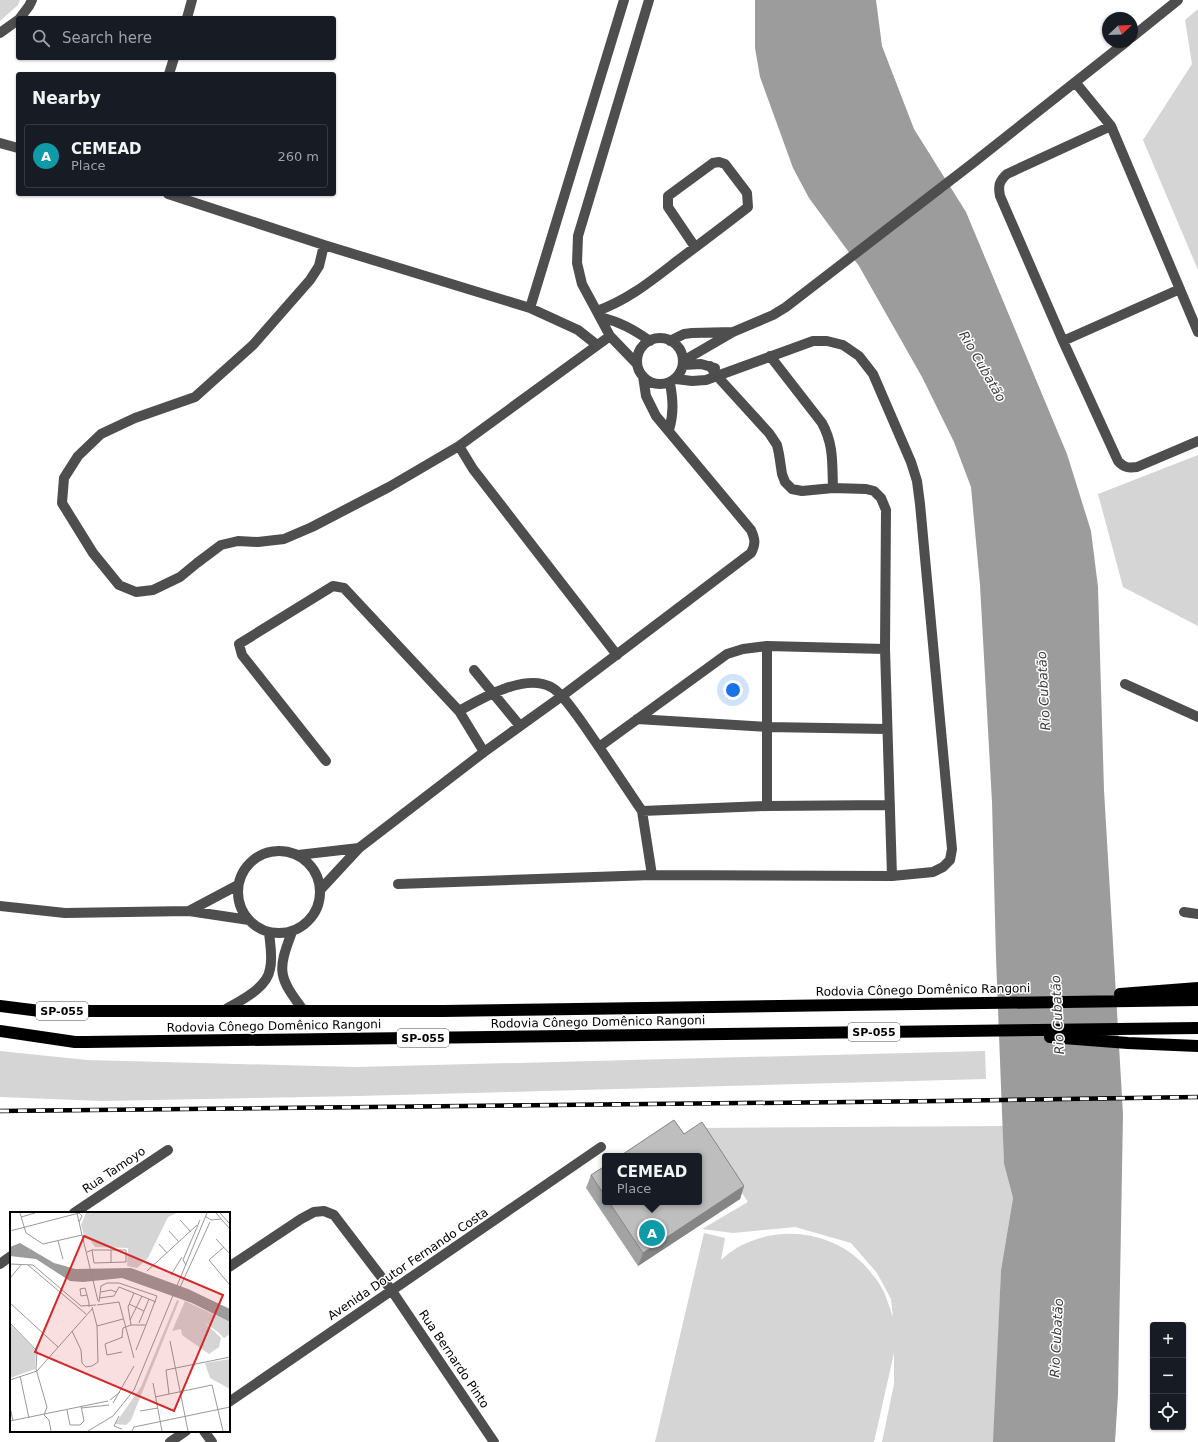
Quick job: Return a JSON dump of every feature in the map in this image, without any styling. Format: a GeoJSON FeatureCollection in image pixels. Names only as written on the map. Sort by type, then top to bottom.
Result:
{"type":"FeatureCollection","features":[{"type":"Feature","properties":{"kind":"highway"},"geometry":{"type":"LineString","coordinates":[[967,1004],[1198,988]]}},
{"type":"Feature","properties":{"kind":"highway","name":"Rodovia Cônego Domênico Rangoni"},"geometry":{"type":"LineString","coordinates":[[0,1006],[40,1012],[443,1011],[771,1005],[967,1004],[1198,1000]]}},
{"type":"Feature","properties":{"kind":"highway","name":"Rodovia Cônego Domênico Rangoni"},"geometry":{"type":"LineString","coordinates":[[0,1031],[86,1042],[1198,1028]]}},
{"type":"Feature","properties":{"kind":"highway"},"geometry":{"type":"LineString","coordinates":[[977,1031],[1128,1043],[1198,1046]]}},
{"type":"Feature","properties":{"kind":"street"},"geometry":{"type":"LineString","coordinates":[[22,16],[32,0]]}},
{"type":"Feature","properties":{"kind":"street"},"geometry":{"type":"LineString","coordinates":[[188,16],[192,0]]}},
{"type":"Feature","properties":{"kind":"street"},"geometry":{"type":"LineString","coordinates":[[530,308],[624,0]]}},
{"type":"Feature","properties":{"kind":"street"},"geometry":{"type":"LineString","coordinates":[[637,364],[610,336],[582,284],[577,263],[578,236],[649,0]]}},
{"type":"Feature","properties":{"kind":"street"},"geometry":{"type":"LineString","coordinates":[[1138,32],[1178,0]]}},
{"type":"Feature","properties":{"kind":"street"},"geometry":{"type":"LineString","coordinates":[[0,34],[16,22]]}},
{"type":"Feature","properties":{"kind":"street"},"geometry":{"type":"LineString","coordinates":[[683,363],[733,332],[786,308],[1118,48]]}},
{"type":"Feature","properties":{"kind":"street"},"geometry":{"type":"LineString","coordinates":[[170,72],[173,60]]}},
{"type":"Feature","properties":{"kind":"street"},"geometry":{"type":"LineString","coordinates":[[1075,82],[1111,126],[1198,332]]}},
{"type":"Feature","properties":{"kind":"street"},"geometry":{"type":"LineString","coordinates":[[1111,126],[1007,174],[1001,180],[998,187],[1000,196],[1063,341],[1118,461],[1123,466],[1130,468],[1138,467],[1198,441]]}},
{"type":"Feature","properties":{"kind":"street"},"geometry":{"type":"LineString","coordinates":[[0,143],[16,147]]}},
{"type":"Feature","properties":{"kind":"street"},"geometry":{"type":"LineString","coordinates":[[598,314],[636,292],[748,207],[747,193],[726,164],[719,162],[713,163],[668,196],[668,207],[695,247]]}},
{"type":"Feature","properties":{"kind":"street"},"geometry":{"type":"LineString","coordinates":[[174,196],[324,245],[530,308],[578,330],[597,345]]}},
{"type":"Feature","properties":{"kind":"street"},"geometry":{"type":"LineString","coordinates":[[324,245],[319,266],[310,280],[252,345],[195,397],[135,418],[101,434],[78,456],[64,478],[62,504],[93,553],[119,585],[136,592],[153,590],[180,578],[196,563],[221,545],[238,541],[258,542],[284,539],[312,527],[382,491],[459,446],[610,336]]}},
{"type":"Feature","properties":{"kind":"street"},"geometry":{"type":"LineString","coordinates":[[1063,341],[1180,289]]}},
{"type":"Feature","properties":{"kind":"street"},"geometry":{"type":"LineString","coordinates":[[598,314],[630,327],[650,341]]}},
{"type":"Feature","properties":{"kind":"street"},"geometry":{"type":"LineString","coordinates":[[670,341],[684,334],[733,332]]}},
{"type":"Feature","properties":{"kind":"street"},"geometry":{"type":"LineString","coordinates":[[398,884],[652,876],[892,876],[933,872],[943,867],[950,860],[952,849],[917,481],[911,462],[873,374],[859,356],[843,345],[828,340],[813,341],[706,380],[673,381],[660,384],[651,382],[643,376],[639,371],[637,364],[640,350],[650,341],[656,339],[664,338],[680,349],[683,363],[681,372],[673,381],[673,409],[669,430]]}},
{"type":"Feature","properties":{"kind":"street"},"geometry":{"type":"LineString","coordinates":[[770,356],[822,423],[829,435],[832,448],[833,488]]}},
{"type":"Feature","properties":{"kind":"street"},"geometry":{"type":"LineString","coordinates":[[683,363],[701,364],[726,372]]}},
{"type":"Feature","properties":{"kind":"street"},"geometry":{"type":"LineString","coordinates":[[710,366],[717,376],[769,433],[777,445],[780,454],[782,474],[785,482],[792,489],[802,491],[833,488],[866,489],[874,492],[881,498],[886,510],[885,649],[892,876]]}},
{"type":"Feature","properties":{"kind":"street"},"geometry":{"type":"LineString","coordinates":[[321,889],[359,848],[484,752],[562,696],[751,553],[755,546],[755,538],[751,530],[656,416],[646,396],[643,376]]}},
{"type":"Feature","properties":{"kind":"street"},"geometry":{"type":"LineString","coordinates":[[459,446],[473,469],[617,654]]}},
{"type":"Feature","properties":{"kind":"street"},"geometry":{"type":"LineString","coordinates":[[326,761],[242,655],[240,644],[333,586],[344,588],[459,711],[484,752]]}},
{"type":"Feature","properties":{"kind":"street"},"geometry":{"type":"LineString","coordinates":[[599,746],[727,654],[743,649],[767,646],[885,649]]}},
{"type":"Feature","properties":{"kind":"street"},"geometry":{"type":"LineString","coordinates":[[767,646],[767,806]]}},
{"type":"Feature","properties":{"kind":"street"},"geometry":{"type":"LineString","coordinates":[[474,670],[520,726]]}},
{"type":"Feature","properties":{"kind":"street"},"geometry":{"type":"LineString","coordinates":[[459,711],[493,692],[527,683],[541,683],[552,687],[562,696],[599,746],[642,811],[652,876]]}},
{"type":"Feature","properties":{"kind":"street"},"geometry":{"type":"LineString","coordinates":[[1125,684],[1198,717]]}},
{"type":"Feature","properties":{"kind":"street"},"geometry":{"type":"LineString","coordinates":[[637,719],[767,727],[888,729]]}},
{"type":"Feature","properties":{"kind":"street"},"geometry":{"type":"LineString","coordinates":[[642,811],[767,806],[890,805]]}},
{"type":"Feature","properties":{"kind":"street"},"geometry":{"type":"LineString","coordinates":[[298,855],[359,848]]}},
{"type":"Feature","properties":{"kind":"street"},"geometry":{"type":"LineString","coordinates":[[270,851],[289,851],[298,855],[314,869],[319,880],[321,889],[318,907],[314,915],[300,928],[292,932],[280,934],[261,929],[249,920],[243,913],[240,904],[238,886],[245,867],[260,854],[270,851]]}},
{"type":"Feature","properties":{"kind":"street"},"geometry":{"type":"LineString","coordinates":[[190,911],[238,886]]}},
{"type":"Feature","properties":{"kind":"street"},"geometry":{"type":"LineString","coordinates":[[0,906],[65,913],[190,911],[249,920]]}},
{"type":"Feature","properties":{"kind":"street"},"geometry":{"type":"LineString","coordinates":[[1184,912],[1198,914]]}},
{"type":"Feature","properties":{"kind":"street"},"geometry":{"type":"LineString","coordinates":[[223,1011],[259,988],[266,980],[270,970],[271,958],[268,932]]}},
{"type":"Feature","properties":{"kind":"street"},"geometry":{"type":"LineString","coordinates":[[292,932],[283,955],[282,968],[284,981],[290,994],[304,1011]]}},
{"type":"Feature","properties":{"kind":"street","name":"Avenida Doutor Fernando Costa"},"geometry":{"type":"LineString","coordinates":[[230,1401],[601,1146]]}},
{"type":"Feature","properties":{"kind":"street","name":"Rua Tamoyo"},"geometry":{"type":"LineString","coordinates":[[75,1212],[168,1150]]}},
{"type":"Feature","properties":{"kind":"street","name":"Rua Bernardo Pinto"},"geometry":{"type":"LineString","coordinates":[[230,1266],[314,1212],[324,1211],[334,1215],[392,1290],[494,1442]]}},
{"type":"Feature","properties":{"kind":"street"},"geometry":{"type":"LineString","coordinates":[[0,1264],[10,1257]]}},
{"type":"Feature","properties":{"kind":"street"},"geometry":{"type":"LineString","coordinates":[[170,1442],[185,1432]]}},
{"type":"Feature","properties":{"kind":"street"},"geometry":{"type":"LineString","coordinates":[[205,1432],[212,1442]]}},
{"type":"Feature","properties":{"kind":"shaded area"},"geometry":{"type":"Polygon","coordinates":[[[0,0],[20,0],[18,5],[0,21],[0,0]]]}},
{"type":"Feature","properties":{"kind":"shaded area"},"geometry":{"type":"Polygon","coordinates":[[[1198,9],[1198,270],[1143,140],[1192,64],[1185,20],[1198,9]]]}},
{"type":"Feature","properties":{"kind":"shaded area"},"geometry":{"type":"Polygon","coordinates":[[[1198,455],[1198,626],[1123,587],[1098,494],[1198,455]]]}},
{"type":"Feature","properties":{"kind":"shaded area"},"geometry":{"type":"Polygon","coordinates":[[[0,1051],[87,1060],[356,1067],[985,1051],[986,1079],[358,1096],[102,1101],[0,1097],[0,1051]]]}},
{"type":"Feature","properties":{"kind":"shaded area"},"geometry":{"type":"Polygon","coordinates":[[[1003,1126],[1004,1164],[1013,1198],[1001,1270],[994,1442],[882,1442],[894,1384],[894,1353],[874,1442],[655,1442],[704,1233],[725,1238],[721,1260],[730,1252],[749,1242],[782,1234],[799,1234],[832,1242],[847,1250],[875,1277],[887,1299],[893,1317],[891,1299],[877,1273],[851,1243],[795,1227],[733,1233],[702,1229],[748,1202],[699,1128],[1003,1126]]]}},
{"type":"Feature","properties":{"kind":"water","name":"Rio Cubatão"},"geometry":{"type":"Polygon","coordinates":[[[755,0],[876,0],[882,46],[914,129],[966,212],[1067,454],[1091,531],[1098,587],[1104,790],[1123,1114],[1118,1395],[1115,1442],[993,1442],[1001,1270],[1013,1198],[1004,1164],[992,802],[980,585],[971,487],[954,442],[922,377],[859,266],[809,198],[793,168],[760,77],[755,48],[755,0]]]}},
{"type":"Feature","properties":{"kind":"building"},"geometry":{"type":"Polygon","coordinates":[[[674,1120],[684,1134],[702,1122],[744,1186],[643,1253],[611,1205],[702,1205],[702,1153],[624,1153],[674,1120]]]}},
{"type":"Feature","properties":{"kind":"building"},"geometry":{"type":"Polygon","coordinates":[[[602,1168],[602,1192],[591,1175],[602,1168]]]}},
{"type":"Feature","properties":{"kind":"railway"},"geometry":{"type":"LineString","coordinates":[[0,1111],[1198,1097]]}},
{"type":"Feature","properties":{"kind":"place","name":"CEMEAD"},"geometry":{"type":"Point","coordinates":[652,1233]}}]}
